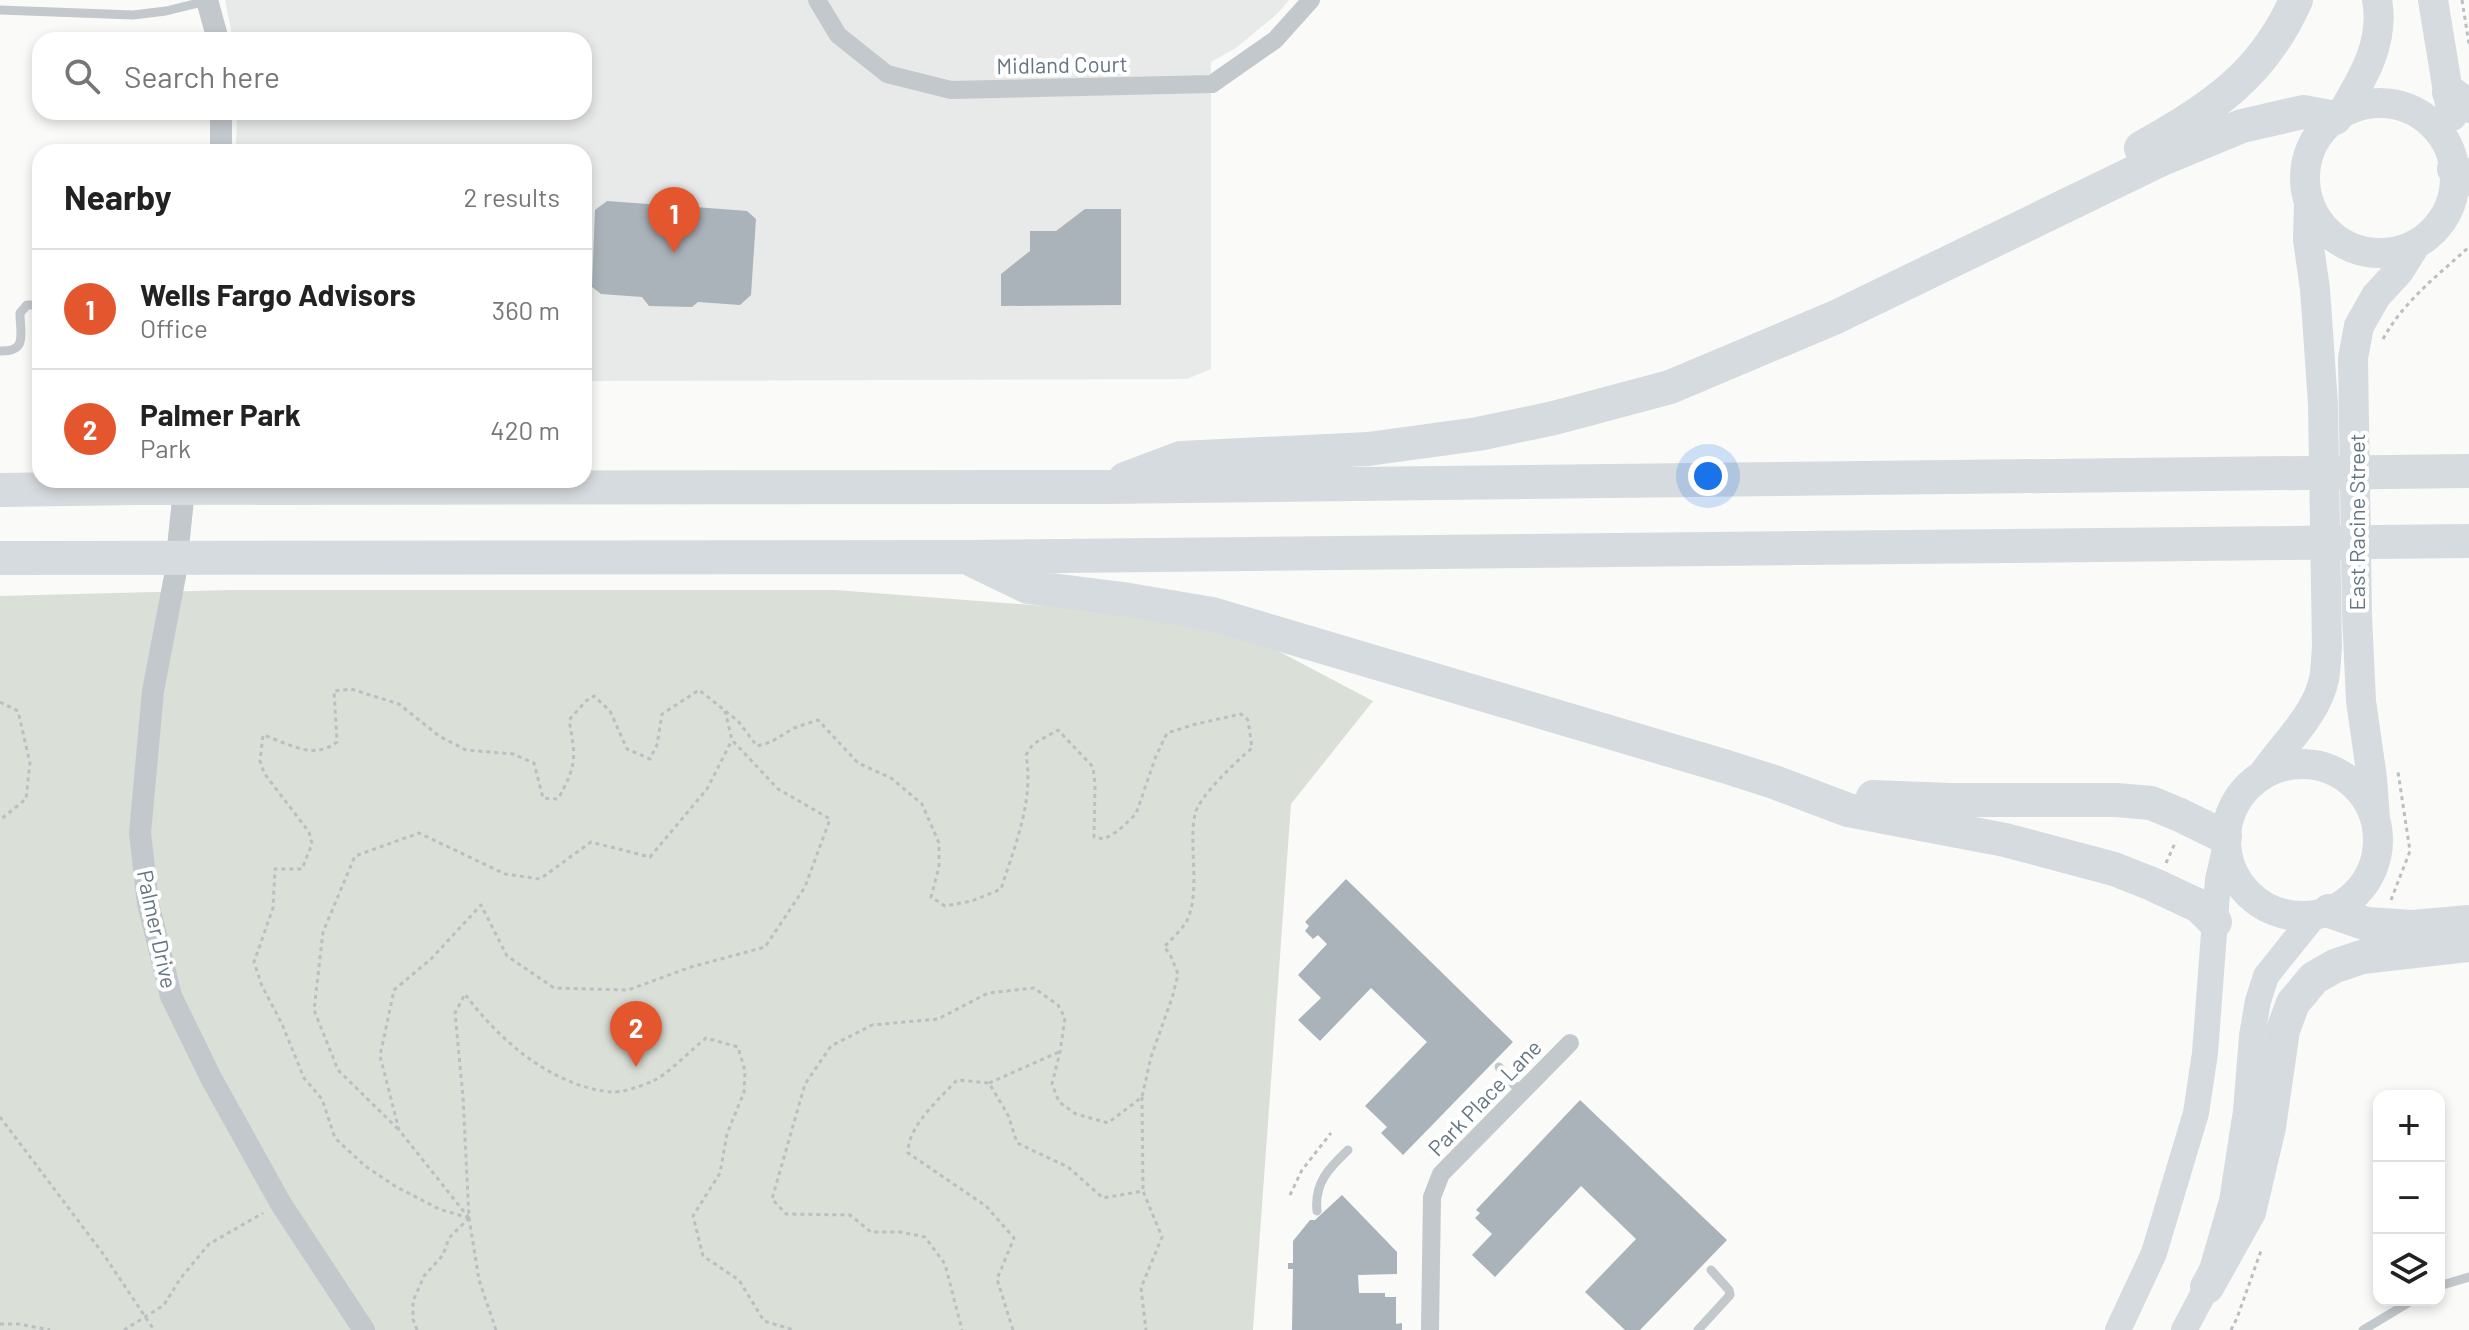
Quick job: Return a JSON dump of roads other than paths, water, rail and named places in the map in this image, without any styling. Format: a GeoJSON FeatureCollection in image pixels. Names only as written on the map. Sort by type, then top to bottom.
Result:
{"type":"FeatureCollection","features":[{"type":"Feature","properties":{"kind":"highway"},"geometry":{"type":"LineString","coordinates":[[1939,267],[2009,218],[2168,133],[2230,93],[2266,53],[2296,0]]}},
{"type":"Feature","properties":{"kind":"highway"},"geometry":{"type":"LineString","coordinates":[[2339,115],[2368,66],[2378,36],[2380,14],[2377,0]]}},
{"type":"Feature","properties":{"kind":"highway"},"geometry":{"type":"LineString","coordinates":[[2433,0],[2459,99],[2456,140],[2458,169],[2447,212],[2439,225],[2416,244],[2389,253],[2361,251],[2347,246],[2324,229],[2309,204],[2305,177],[2310,150],[2325,127],[2339,115],[2358,106],[2392,104],[2423,117],[2446,142],[2458,169]]}},
{"type":"Feature","properties":{"kind":"highway"},"geometry":{"type":"LineString","coordinates":[[1105,487],[1181,458],[1368,449],[1478,434],[1554,418],[1670,387],[1836,317],[2162,159],[2242,126],[2303,112],[2339,115]]}},
{"type":"Feature","properties":{"kind":"highway","name":"East Racine Street"},"geometry":{"type":"LineString","coordinates":[[2264,773],[2282,746],[2304,723],[2324,680],[2323,404],[2315,289],[2308,240],[2309,204]]}},
{"type":"Feature","properties":{"kind":"highway","name":"East Racine Street"},"geometry":{"type":"LineString","coordinates":[[2375,818],[2361,705],[2353,358],[2359,326],[2376,296],[2399,271],[2416,244]]}},
{"type":"Feature","properties":{"kind":"highway"},"geometry":{"type":"LineString","coordinates":[[592,488],[1105,487],[2469,471]]}},
{"type":"Feature","properties":{"kind":"highway"},"geometry":{"type":"LineString","coordinates":[[0,490],[233,488]]}},
{"type":"Feature","properties":{"kind":"highway"},"geometry":{"type":"LineString","coordinates":[[0,558],[966,557],[2469,541]]}},
{"type":"Feature","properties":{"kind":"highway"},"geometry":{"type":"LineString","coordinates":[[966,557],[1028,587],[1212,614],[1774,782],[1848,810],[2005,840],[2114,869],[2199,906],[2215,922]]}},
{"type":"Feature","properties":{"kind":"highway"},"geometry":{"type":"LineString","coordinates":[[2322,913],[2353,896],[2370,874],[2378,846],[2375,818],[2360,791],[2337,772],[2308,763],[2293,764],[2264,773],[2241,793],[2233,807],[2226,841],[2228,861],[2243,889],[2255,900],[2283,914],[2322,913],[2367,924],[2412,927],[2469,922]]}},
{"type":"Feature","properties":{"kind":"highway"},"geometry":{"type":"LineString","coordinates":[[1774,782],[1851,795],[1893,798],[2151,803],[2226,841]]}},
{"type":"Feature","properties":{"kind":"highway"},"geometry":{"type":"LineString","coordinates":[[2207,1287],[2249,1212],[2269,1127],[2283,1030],[2293,1003],[2314,978],[2335,966],[2362,957],[2469,945]]}},
{"type":"Feature","properties":{"kind":"main road"},"geometry":{"type":"LineString","coordinates":[[2118,1330],[2154,1253],[2196,1113],[2205,1053],[2218,880],[2226,841]]}},
{"type":"Feature","properties":{"kind":"main road"},"geometry":{"type":"LineString","coordinates":[[2184,1330],[2207,1287],[2232,1201],[2241,1149],[2252,1036],[2266,976],[2322,913]]}},
{"type":"Feature","properties":{"kind":"street"},"geometry":{"type":"LineString","coordinates":[[207,0],[216,32]]}},
{"type":"Feature","properties":{"kind":"street","name":"Midland Court"},"geometry":{"type":"LineString","coordinates":[[817,0],[838,35],[887,74],[951,90],[1212,84],[1275,40],[1311,0]]}},
{"type":"Feature","properties":{"kind":"street"},"geometry":{"type":"LineString","coordinates":[[221,120],[221,144]]}},
{"type":"Feature","properties":{"kind":"street","name":"Palmer Drive"},"geometry":{"type":"LineString","coordinates":[[184,488],[175,576],[153,691],[140,833],[148,903],[171,996],[211,1078],[281,1204],[364,1330]]}},
{"type":"Feature","properties":{"kind":"street","name":"Park Place Lane"},"geometry":{"type":"LineString","coordinates":[[1430,1330],[1432,1197],[1441,1174],[1570,1043]]}},
{"type":"Feature","properties":{"kind":"lane"},"geometry":{"type":"LineString","coordinates":[[0,10],[133,15],[166,11],[207,0]]}},
{"type":"Feature","properties":{"kind":"lane"},"geometry":{"type":"LineString","coordinates":[[0,351],[12,352],[18,348],[21,343],[20,313],[27,305],[32,305]]}},
{"type":"Feature","properties":{"kind":"lane"},"geometry":{"type":"LineString","coordinates":[[1499,1067],[1521,1093]]}},
{"type":"Feature","properties":{"kind":"lane"},"geometry":{"type":"LineString","coordinates":[[1317,1211],[1318,1189],[1324,1175],[1348,1150]]}},
{"type":"Feature","properties":{"kind":"lane"},"geometry":{"type":"LineString","coordinates":[[1698,1330],[1730,1295],[1711,1270]]}},
{"type":"Feature","properties":{"kind":"lane"},"geometry":{"type":"LineString","coordinates":[[2445,1284],[2469,1277]]}},
{"type":"Feature","properties":{"kind":"lane"},"geometry":{"type":"LineString","coordinates":[[2363,1330],[2403,1306]]}},
{"type":"Feature","properties":{"kind":"place","name":"Wells Fargo Advisors"},"geometry":{"type":"Point","coordinates":[674,253]}},
{"type":"Feature","properties":{"kind":"place","name":"Palmer Park"},"geometry":{"type":"Point","coordinates":[636,1067]}}]}
